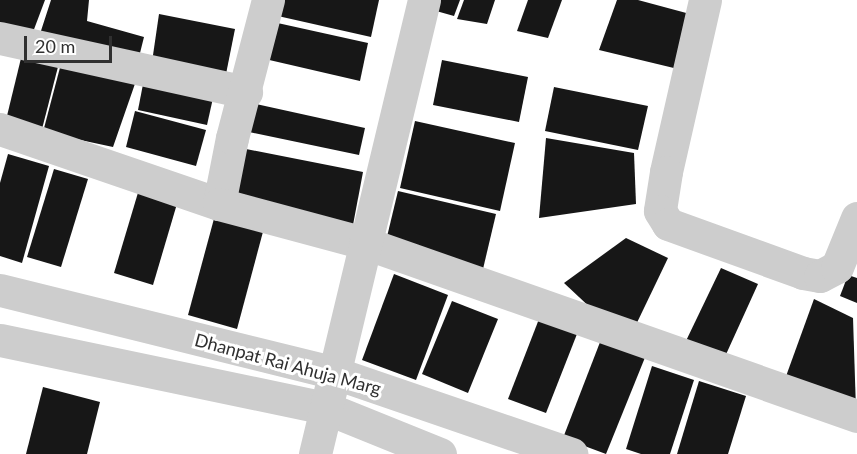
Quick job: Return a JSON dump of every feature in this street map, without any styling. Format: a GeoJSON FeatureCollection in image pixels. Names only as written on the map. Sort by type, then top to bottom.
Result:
{"type":"FeatureCollection","features":[{"type":"Feature","properties":{"kind":"street"},"geometry":{"type":"LineString","coordinates":[[219,204],[232,138],[246,92],[268,0]]}},
{"type":"Feature","properties":{"kind":"street"},"geometry":{"type":"LineString","coordinates":[[315,454],[424,0]]}},
{"type":"Feature","properties":{"kind":"street"},"geometry":{"type":"LineString","coordinates":[[705,0],[666,172],[660,211],[668,224],[803,273],[820,276],[837,267],[857,218]]}},
{"type":"Feature","properties":{"kind":"street"},"geometry":{"type":"LineString","coordinates":[[0,38],[246,92]]}},
{"type":"Feature","properties":{"kind":"street"},"geometry":{"type":"LineString","coordinates":[[0,129],[219,204],[365,243],[857,417]]}},
{"type":"Feature","properties":{"kind":"street","name":"Dhanpat Rai Ahuja Marg"},"geometry":{"type":"LineString","coordinates":[[0,290],[335,373],[571,454]]}},
{"type":"Feature","properties":{"kind":"street","name":"Dhanpat Rai Ahuja Marg"},"geometry":{"type":"LineString","coordinates":[[0,340],[326,408],[440,454]]}},
{"type":"Feature","properties":{"kind":"building"},"geometry":{"type":"Polygon","coordinates":[[[0,0],[45,0],[30,40],[0,29],[0,0]]]}},
{"type":"Feature","properties":{"kind":"building"},"geometry":{"type":"Polygon","coordinates":[[[51,0],[89,0],[87,21],[144,37],[138,61],[38,40],[51,0]]]}},
{"type":"Feature","properties":{"kind":"building"},"geometry":{"type":"Polygon","coordinates":[[[272,0],[379,0],[371,37],[269,14],[272,0]]]}},
{"type":"Feature","properties":{"kind":"building"},"geometry":{"type":"Polygon","coordinates":[[[433,0],[460,0],[454,16],[429,9],[433,0]]]}},
{"type":"Feature","properties":{"kind":"building"},"geometry":{"type":"Polygon","coordinates":[[[464,0],[495,0],[487,24],[457,19],[464,0]]]}},
{"type":"Feature","properties":{"kind":"building"},"geometry":{"type":"Polygon","coordinates":[[[528,0],[562,0],[548,38],[517,31],[528,0]]]}},
{"type":"Feature","properties":{"kind":"building"},"geometry":{"type":"Polygon","coordinates":[[[617,0],[638,0],[690,14],[678,69],[599,50],[617,0]]]}},
{"type":"Feature","properties":{"kind":"building"},"geometry":{"type":"Polygon","coordinates":[[[159,14],[235,29],[225,79],[152,62],[159,14]]]}},
{"type":"Feature","properties":{"kind":"building"},"geometry":{"type":"Polygon","coordinates":[[[273,22],[368,43],[360,81],[265,59],[273,22]]]}},
{"type":"Feature","properties":{"kind":"building"},"geometry":{"type":"Polygon","coordinates":[[[23,50],[60,59],[42,129],[6,120],[23,50]]]}},
{"type":"Feature","properties":{"kind":"building"},"geometry":{"type":"Polygon","coordinates":[[[62,60],[137,78],[113,147],[43,132],[62,60]]]}},
{"type":"Feature","properties":{"kind":"building"},"geometry":{"type":"Polygon","coordinates":[[[442,60],[528,77],[519,122],[433,105],[442,60]]]}},
{"type":"Feature","properties":{"kind":"building"},"geometry":{"type":"Polygon","coordinates":[[[145,74],[215,89],[207,125],[138,110],[145,74]]]}},
{"type":"Feature","properties":{"kind":"building"},"geometry":{"type":"Polygon","coordinates":[[[554,87],[648,106],[638,150],[545,131],[554,87]]]}},
{"type":"Feature","properties":{"kind":"building"},"geometry":{"type":"Polygon","coordinates":[[[256,104],[365,128],[359,155],[249,132],[256,104]]]}},
{"type":"Feature","properties":{"kind":"building"},"geometry":{"type":"Polygon","coordinates":[[[135,111],[206,130],[196,166],[126,147],[135,111]]]}},
{"type":"Feature","properties":{"kind":"building"},"geometry":{"type":"Polygon","coordinates":[[[415,121],[515,143],[500,211],[400,188],[415,121]]]}},
{"type":"Feature","properties":{"kind":"building"},"geometry":{"type":"Polygon","coordinates":[[[546,138],[634,153],[636,204],[539,218],[546,138]]]}},
{"type":"Feature","properties":{"kind":"building"},"geometry":{"type":"Polygon","coordinates":[[[241,148],[363,172],[353,225],[232,201],[241,148]]]}},
{"type":"Feature","properties":{"kind":"building"},"geometry":{"type":"Polygon","coordinates":[[[8,154],[49,166],[22,263],[0,256],[0,183],[8,154]]]}},
{"type":"Feature","properties":{"kind":"building"},"geometry":{"type":"Polygon","coordinates":[[[54,169],[88,179],[61,267],[27,257],[54,169]]]}},
{"type":"Feature","properties":{"kind":"building"},"geometry":{"type":"Polygon","coordinates":[[[140,186],[179,197],[153,285],[114,273],[140,186]]]}},
{"type":"Feature","properties":{"kind":"building"},"geometry":{"type":"Polygon","coordinates":[[[398,191],[496,214],[483,269],[385,245],[398,191]]]}},
{"type":"Feature","properties":{"kind":"building"},"geometry":{"type":"Polygon","coordinates":[[[215,215],[264,228],[237,329],[188,315],[215,215]]]}},
{"type":"Feature","properties":{"kind":"building"},"geometry":{"type":"Polygon","coordinates":[[[626,238],[668,258],[633,331],[595,312],[564,283],[626,238]]]}},
{"type":"Feature","properties":{"kind":"building"},"geometry":{"type":"Polygon","coordinates":[[[721,268],[758,284],[723,361],[684,345],[721,268]]]}},
{"type":"Feature","properties":{"kind":"building"},"geometry":{"type":"Polygon","coordinates":[[[394,274],[448,295],[416,380],[362,360],[394,274]]]}},
{"type":"Feature","properties":{"kind":"building"},"geometry":{"type":"Polygon","coordinates":[[[848,275],[857,278],[857,303],[840,296],[848,275]]]}},
{"type":"Feature","properties":{"kind":"building"},"geometry":{"type":"Polygon","coordinates":[[[814,299],[853,318],[856,410],[785,379],[814,299]]]}},
{"type":"Feature","properties":{"kind":"building"},"geometry":{"type":"Polygon","coordinates":[[[452,301],[498,319],[468,393],[422,374],[452,301]]]}},
{"type":"Feature","properties":{"kind":"building"},"geometry":{"type":"Polygon","coordinates":[[[539,319],[577,334],[546,413],[508,399],[539,319]]]}},
{"type":"Feature","properties":{"kind":"building"},"geometry":{"type":"Polygon","coordinates":[[[602,337],[646,355],[606,454],[563,438],[602,337]]]}},
{"type":"Feature","properties":{"kind":"building"},"geometry":{"type":"Polygon","coordinates":[[[652,366],[694,380],[670,454],[641,454],[626,449],[652,366]]]}},
{"type":"Feature","properties":{"kind":"building"},"geometry":{"type":"Polygon","coordinates":[[[699,381],[746,396],[728,454],[677,454],[699,381]]]}},
{"type":"Feature","properties":{"kind":"building"},"geometry":{"type":"Polygon","coordinates":[[[43,387],[100,402],[87,454],[26,454],[43,387]]]}}]}
